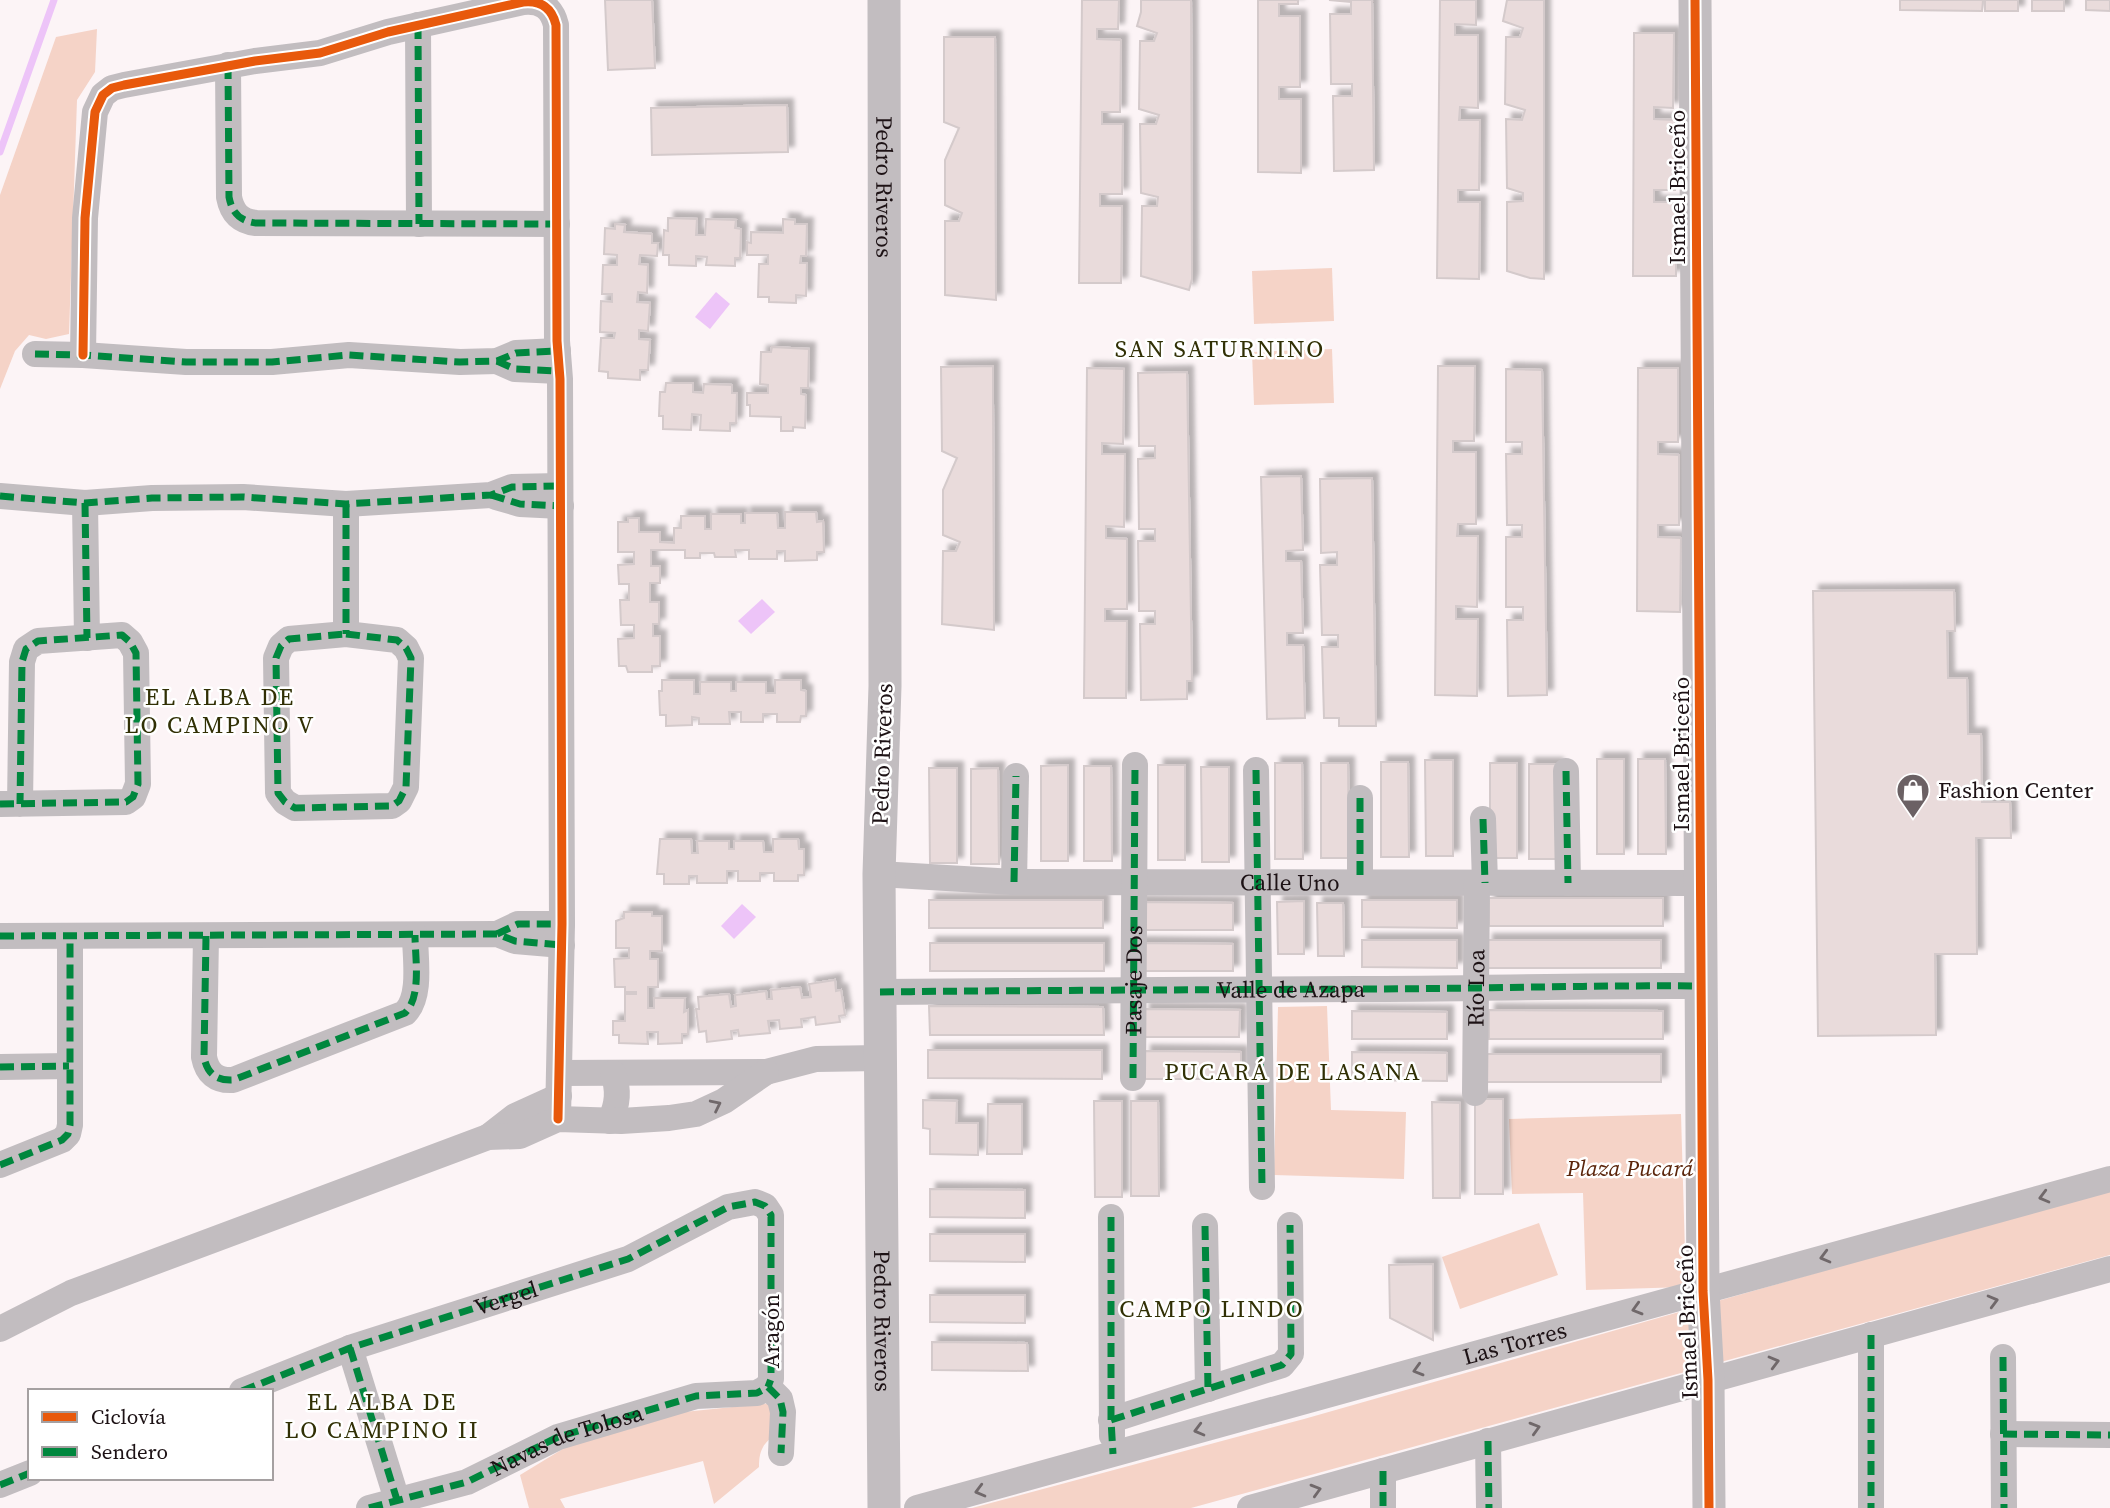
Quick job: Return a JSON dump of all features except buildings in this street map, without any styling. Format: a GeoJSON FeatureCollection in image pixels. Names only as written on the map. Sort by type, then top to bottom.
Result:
{"type":"FeatureCollection","features":[{"type":"Feature","properties":{"kind":"street","name":"Pedro Riveros"},"geometry":{"type":"LineString","coordinates":[[884,0],[885,686],[879,874],[884,1508]]}},
{"type":"Feature","properties":{"kind":"street","name":"Ismael Briceño"},"geometry":{"type":"LineString","coordinates":[[1695,0],[1703,1291],[1708,1380],[1710,1508]]}},
{"type":"Feature","properties":{"kind":"street"},"geometry":{"type":"LineString","coordinates":[[83,355],[85,218],[97,106],[103,95],[116,87],[228,65],[320,53],[418,25],[523,2],[539,3],[552,12],[556,25],[561,496],[562,934],[559,1096]]}},
{"type":"Feature","properties":{"kind":"street"},"geometry":{"type":"LineString","coordinates":[[418,25],[419,223]]}},
{"type":"Feature","properties":{"kind":"street"},"geometry":{"type":"LineString","coordinates":[[228,65],[229,197],[233,211],[243,220],[256,223],[557,224]]}},
{"type":"Feature","properties":{"kind":"street"},"geometry":{"type":"LineString","coordinates":[[35,355],[83,355],[186,362],[272,362],[348,355],[433,362],[497,361],[515,369],[559,361]]}},
{"type":"Feature","properties":{"kind":"street"},"geometry":{"type":"LineString","coordinates":[[0,496],[85,503],[218,496],[346,504],[491,495],[520,504],[561,496]]}},
{"type":"Feature","properties":{"kind":"street"},"geometry":{"type":"LineString","coordinates":[[85,503],[87,638]]}},
{"type":"Feature","properties":{"kind":"street"},"geometry":{"type":"LineString","coordinates":[[346,504],[346,634]]}},
{"type":"Feature","properties":{"kind":"street"},"geometry":{"type":"LineString","coordinates":[[346,634],[397,640],[411,657],[407,787],[399,801],[392,806],[295,808],[285,802],[278,793],[276,658],[281,646],[289,639],[346,634]]}},
{"type":"Feature","properties":{"kind":"street"},"geometry":{"type":"LineString","coordinates":[[122,635],[136,653],[138,783],[132,797],[126,802],[10,804],[22,662],[26,649],[38,642],[122,635]]}},
{"type":"Feature","properties":{"kind":"street","name":"Pasaje Dos"},"geometry":{"type":"LineString","coordinates":[[1133,1078],[1135,765]]}},
{"type":"Feature","properties":{"kind":"street"},"geometry":{"type":"LineString","coordinates":[[1256,770],[1262,1187]]}},
{"type":"Feature","properties":{"kind":"street"},"geometry":{"type":"LineString","coordinates":[[1566,771],[1568,883]]}},
{"type":"Feature","properties":{"kind":"street"},"geometry":{"type":"LineString","coordinates":[[1014,882],[1016,776]]}},
{"type":"Feature","properties":{"kind":"street"},"geometry":{"type":"LineString","coordinates":[[1360,798],[1360,882]]}},
{"type":"Feature","properties":{"kind":"street","name":"Río Loa"},"geometry":{"type":"LineString","coordinates":[[1475,1093],[1483,819]]}},
{"type":"Feature","properties":{"kind":"street","name":"Calle Uno"},"geometry":{"type":"LineString","coordinates":[[879,874],[1014,882],[1701,883]]}},
{"type":"Feature","properties":{"kind":"street"},"geometry":{"type":"LineString","coordinates":[[0,936],[497,934],[518,924],[562,934]]}},
{"type":"Feature","properties":{"kind":"street"},"geometry":{"type":"LineString","coordinates":[[206,936],[205,1064],[214,1076],[233,1080],[405,1013],[413,1001],[415,935]]}},
{"type":"Feature","properties":{"kind":"street"},"geometry":{"type":"LineString","coordinates":[[0,1166],[56,1143],[68,1134],[70,937]]}},
{"type":"Feature","properties":{"kind":"street","name":"Valle de Azapa"},"geometry":{"type":"LineString","coordinates":[[880,992],[1702,986]]}},
{"type":"Feature","properties":{"kind":"street"},"geometry":{"type":"LineString","coordinates":[[0,1329],[71,1293],[488,1137],[520,1136],[559,1096],[612,1073],[766,1072],[816,1059],[880,1058]]}},
{"type":"Feature","properties":{"kind":"street"},"geometry":{"type":"LineString","coordinates":[[0,1067],[69,1066]]}},
{"type":"Feature","properties":{"kind":"street"},"geometry":{"type":"LineString","coordinates":[[559,1096],[610,1121],[669,1118],[696,1114],[724,1101],[766,1072]]}},
{"type":"Feature","properties":{"kind":"street"},"geometry":{"type":"LineString","coordinates":[[610,1121],[617,1105],[612,1073]]}},
{"type":"Feature","properties":{"kind":"street","name":"Las Torres"},"geometry":{"type":"LineString","coordinates":[[917,1508],[2110,1179]]}},
{"type":"Feature","properties":{"kind":"street","name":"Vergel"},"geometry":{"type":"LineString","coordinates":[[247,1389],[350,1349],[628,1259],[728,1207],[755,1202],[765,1206]]}},
{"type":"Feature","properties":{"kind":"street","name":"Aragón"},"geometry":{"type":"LineString","coordinates":[[765,1206],[771,1215],[771,1379],[768,1387],[780,1399],[783,1412],[781,1453]]}},
{"type":"Feature","properties":{"kind":"street"},"geometry":{"type":"LineString","coordinates":[[1111,1217],[1113,1454]]}},
{"type":"Feature","properties":{"kind":"street"},"geometry":{"type":"LineString","coordinates":[[1111,1420],[1282,1365],[1291,1353],[1290,1225]]}},
{"type":"Feature","properties":{"kind":"street"},"geometry":{"type":"LineString","coordinates":[[1205,1226],[1208,1389]]}},
{"type":"Feature","properties":{"kind":"street"},"geometry":{"type":"LineString","coordinates":[[1250,1508],[2110,1269]]}},
{"type":"Feature","properties":{"kind":"street"},"geometry":{"type":"LineString","coordinates":[[1871,1335],[1871,1508]]}},
{"type":"Feature","properties":{"kind":"street"},"geometry":{"type":"LineString","coordinates":[[350,1349],[397,1500]]}},
{"type":"Feature","properties":{"kind":"street"},"geometry":{"type":"LineString","coordinates":[[2003,1357],[2004,1508]]}},
{"type":"Feature","properties":{"kind":"street","name":"Navas de Tolosa"},"geometry":{"type":"LineString","coordinates":[[369,1508],[467,1482],[558,1437],[696,1396],[757,1393],[768,1387]]}},
{"type":"Feature","properties":{"kind":"street"},"geometry":{"type":"LineString","coordinates":[[2003,1434],[2110,1435]]}},
{"type":"Feature","properties":{"kind":"street"},"geometry":{"type":"LineString","coordinates":[[1488,1441],[1489,1508]]}},
{"type":"Feature","properties":{"kind":"street"},"geometry":{"type":"LineString","coordinates":[[1382,1471],[1383,1508]]}},
{"type":"Feature","properties":{"kind":"street"},"geometry":{"type":"LineString","coordinates":[[0,1485],[28,1474]]}},
{"type":"Feature","properties":{"kind":"green space"},"geometry":{"type":"Polygon","coordinates":[[[97,29],[95,72],[77,100],[69,334],[46,339],[29,335],[15,351],[0,389],[0,195],[56,37],[97,29]]]}},
{"type":"Feature","properties":{"kind":"green space"},"geometry":{"type":"Polygon","coordinates":[[[1332,268],[1334,321],[1254,324],[1252,271],[1332,268]]]}},
{"type":"Feature","properties":{"kind":"green space"},"geometry":{"type":"Polygon","coordinates":[[[1332,349],[1334,403],[1254,405],[1252,352],[1332,349]]]}},
{"type":"Feature","properties":{"kind":"green space"},"geometry":{"type":"Polygon","coordinates":[[[1327,1006],[1331,1110],[1406,1112],[1404,1179],[1274,1175],[1278,1007],[1327,1006]]]}},
{"type":"Feature","properties":{"kind":"green space","name":"Plaza Pucará"},"geometry":{"type":"Polygon","coordinates":[[[1681,1114],[1686,1287],[1586,1290],[1583,1193],[1512,1194],[1509,1119],[1681,1114]]]}},
{"type":"Feature","properties":{"kind":"green space"},"geometry":{"type":"Polygon","coordinates":[[[2110,1189],[2110,1255],[1191,1508],[972,1508],[1304,1419],[2110,1189]]]}},
{"type":"Feature","properties":{"kind":"green space"},"geometry":{"type":"Polygon","coordinates":[[[1539,1223],[1558,1275],[1460,1309],[1442,1257],[1539,1223]]]}},
{"type":"Feature","properties":{"kind":"green space"},"geometry":{"type":"Polygon","coordinates":[[[772,1403],[773,1436],[762,1449],[759,1467],[714,1504],[703,1461],[560,1499],[565,1508],[529,1508],[520,1475],[566,1447],[684,1412],[772,1403]]]}},
{"type":"Feature","properties":{"kind":"shaded area"},"geometry":{"type":"Polygon","coordinates":[[[716,292],[730,304],[710,329],[695,317],[716,292]]]}},
{"type":"Feature","properties":{"kind":"shaded area"},"geometry":{"type":"Polygon","coordinates":[[[762,599],[775,612],[751,634],[738,621],[762,599]]]}},
{"type":"Feature","properties":{"kind":"shaded area"},"geometry":{"type":"Polygon","coordinates":[[[742,904],[756,917],[734,939],[721,926],[742,904]]]}},
{"type":"Feature","properties":{"kind":"waterway"},"geometry":{"type":"LineString","coordinates":[[0,152],[54,0]]}},
{"type":"Feature","properties":{"kind":"marked path"},"geometry":{"type":"LineString","coordinates":[[418,25],[419,224]]}},
{"type":"Feature","properties":{"kind":"marked path"},"geometry":{"type":"LineString","coordinates":[[228,65],[229,197],[232,208],[245,220],[256,223],[557,224]]}},
{"type":"Feature","properties":{"kind":"marked path"},"geometry":{"type":"LineString","coordinates":[[35,354],[186,362],[272,362],[349,355],[460,362],[497,361],[516,353],[558,351]]}},
{"type":"Feature","properties":{"kind":"marked path"},"geometry":{"type":"LineString","coordinates":[[497,361],[515,369],[559,371],[559,365]]}},
{"type":"Feature","properties":{"kind":"marked path"},"geometry":{"type":"LineString","coordinates":[[0,496],[85,503],[152,498],[243,497],[346,504],[491,495],[512,487],[560,486]]}},
{"type":"Feature","properties":{"kind":"marked path"},"geometry":{"type":"LineString","coordinates":[[491,495],[520,504],[561,506]]}},
{"type":"Feature","properties":{"kind":"marked path"},"geometry":{"type":"LineString","coordinates":[[85,503],[87,638]]}},
{"type":"Feature","properties":{"kind":"marked path"},"geometry":{"type":"LineString","coordinates":[[346,504],[346,634]]}},
{"type":"Feature","properties":{"kind":"marked path"},"geometry":{"type":"LineString","coordinates":[[346,634],[397,640],[406,648],[411,658],[406,787],[399,801],[392,806],[295,808],[285,802],[278,793],[276,658],[281,646],[289,639],[346,634]]}},
{"type":"Feature","properties":{"kind":"marked path"},"geometry":{"type":"LineString","coordinates":[[0,804],[126,802],[133,797],[138,784],[136,653],[122,635],[38,641],[26,649],[22,662],[20,804]]}},
{"type":"Feature","properties":{"kind":"marked path"},"geometry":{"type":"LineString","coordinates":[[1133,1078],[1135,765]]}},
{"type":"Feature","properties":{"kind":"marked path"},"geometry":{"type":"LineString","coordinates":[[1256,770],[1262,1187]]}},
{"type":"Feature","properties":{"kind":"marked path"},"geometry":{"type":"LineString","coordinates":[[1566,771],[1568,883]]}},
{"type":"Feature","properties":{"kind":"marked path"},"geometry":{"type":"LineString","coordinates":[[1014,882],[1016,776]]}},
{"type":"Feature","properties":{"kind":"marked path"},"geometry":{"type":"LineString","coordinates":[[1360,798],[1360,882]]}},
{"type":"Feature","properties":{"kind":"marked path"},"geometry":{"type":"LineString","coordinates":[[1483,819],[1485,883]]}},
{"type":"Feature","properties":{"kind":"marked path"},"geometry":{"type":"LineString","coordinates":[[497,934],[518,924],[562,924]]}},
{"type":"Feature","properties":{"kind":"marked path"},"geometry":{"type":"LineString","coordinates":[[0,936],[497,934],[515,941],[562,945]]}},
{"type":"Feature","properties":{"kind":"marked path"},"geometry":{"type":"LineString","coordinates":[[206,936],[204,1057],[213,1075],[233,1080],[405,1013],[416,987],[415,935]]}},
{"type":"Feature","properties":{"kind":"marked path"},"geometry":{"type":"LineString","coordinates":[[0,1165],[62,1140],[68,1134],[70,937]]}},
{"type":"Feature","properties":{"kind":"marked path"},"geometry":{"type":"LineString","coordinates":[[880,992],[1702,986]]}},
{"type":"Feature","properties":{"kind":"marked path"},"geometry":{"type":"LineString","coordinates":[[0,1067],[69,1066]]}},
{"type":"Feature","properties":{"kind":"marked path"},"geometry":{"type":"LineString","coordinates":[[247,1389],[350,1348],[628,1259],[728,1207],[755,1202],[765,1206],[771,1215],[771,1379],[768,1387]]}},
{"type":"Feature","properties":{"kind":"marked path"},"geometry":{"type":"LineString","coordinates":[[1111,1217],[1113,1454]]}},
{"type":"Feature","properties":{"kind":"marked path"},"geometry":{"type":"LineString","coordinates":[[1111,1420],[1282,1365],[1291,1354],[1290,1225]]}},
{"type":"Feature","properties":{"kind":"marked path"},"geometry":{"type":"LineString","coordinates":[[1205,1226],[1208,1389]]}},
{"type":"Feature","properties":{"kind":"marked path"},"geometry":{"type":"LineString","coordinates":[[1871,1335],[1871,1508]]}},
{"type":"Feature","properties":{"kind":"marked path"},"geometry":{"type":"LineString","coordinates":[[350,1348],[397,1500]]}},
{"type":"Feature","properties":{"kind":"marked path"},"geometry":{"type":"LineString","coordinates":[[2003,1357],[2004,1508]]}},
{"type":"Feature","properties":{"kind":"marked path"},"geometry":{"type":"LineString","coordinates":[[768,1387],[780,1399],[783,1412],[781,1453]]}},
{"type":"Feature","properties":{"kind":"marked path"},"geometry":{"type":"LineString","coordinates":[[369,1508],[467,1482],[558,1437],[696,1396],[757,1393],[768,1387]]}},
{"type":"Feature","properties":{"kind":"marked path"},"geometry":{"type":"LineString","coordinates":[[2003,1434],[2110,1435]]}},
{"type":"Feature","properties":{"kind":"marked path"},"geometry":{"type":"LineString","coordinates":[[1488,1441],[1489,1508]]}},
{"type":"Feature","properties":{"kind":"marked path"},"geometry":{"type":"LineString","coordinates":[[1383,1471],[1383,1508]]}},
{"type":"Feature","properties":{"kind":"marked path"},"geometry":{"type":"LineString","coordinates":[[0,1485],[28,1474]]}},
{"type":"Feature","properties":{"kind":"cycle path"},"geometry":{"type":"LineString","coordinates":[[1695,0],[1703,1291],[1708,1380],[1709,1508]]}},
{"type":"Feature","properties":{"kind":"cycle path"},"geometry":{"type":"LineString","coordinates":[[83,355],[85,218],[95,112],[103,95],[112,88],[255,61],[320,53],[388,32],[523,2],[545,6],[552,14],[556,25],[557,341],[560,379],[562,924],[558,1119]]}},
{"type":"Feature","properties":{"kind":"place","name":"Fashion Center"},"geometry":{"type":"Point","coordinates":[1913,820]}},
{"type":"Feature","properties":{"kind":"district","name":"SAN SATURNINO"},"geometry":{"type":"Point","coordinates":[1220,348]}},
{"type":"Feature","properties":{"kind":"district","name":"EL ALBA DE LO CAMPINO V"},"geometry":{"type":"Point","coordinates":[220,710]}},
{"type":"Feature","properties":{"kind":"district","name":"PUCARÁ DE LASANA"},"geometry":{"type":"Point","coordinates":[1293,1071]}},
{"type":"Feature","properties":{"kind":"district","name":"CAMPO LINDO"},"geometry":{"type":"Point","coordinates":[1212,1308]}},
{"type":"Feature","properties":{"kind":"district","name":"EL ALBA DE LO CAMPINO II"},"geometry":{"type":"Point","coordinates":[382,1415]}}]}
